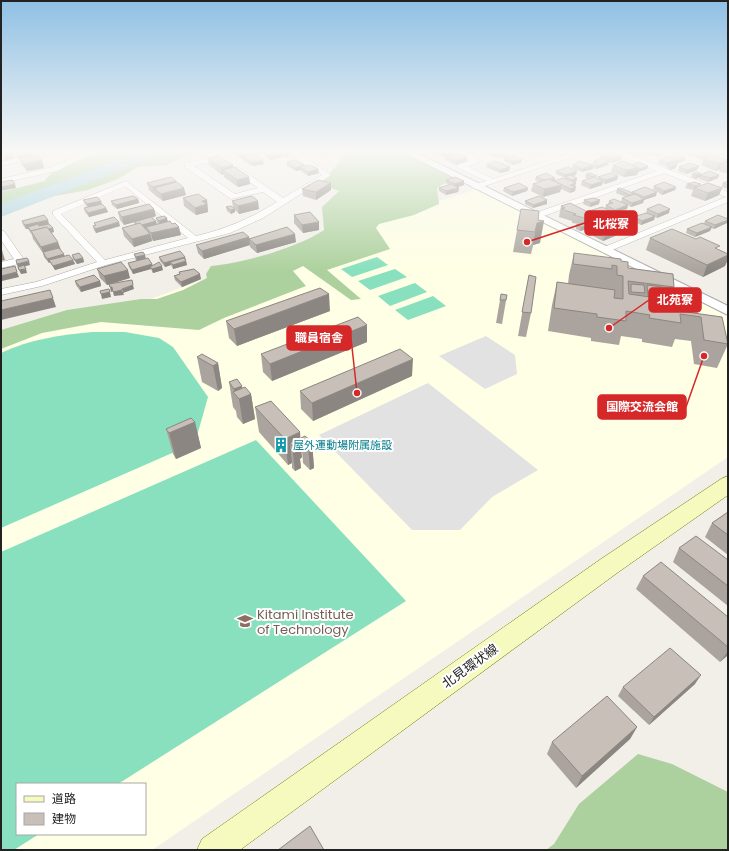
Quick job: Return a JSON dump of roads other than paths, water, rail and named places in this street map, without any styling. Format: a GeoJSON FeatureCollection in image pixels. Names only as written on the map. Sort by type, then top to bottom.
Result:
{"type":"FeatureCollection","features":[{"type":"Feature","properties":{"kind":"main road","name":"北見環状線"},"geometry":{"type":"LineString","coordinates":[[213,850],[609,566],[728,484]]}},
{"type":"Feature","properties":{"kind":"street"},"geometry":{"type":"LineString","coordinates":[[103,263],[56,213],[108,191]]}},
{"type":"Feature","properties":{"kind":"street"},"geometry":{"type":"LineString","coordinates":[[135,191],[195,240]]}},
{"type":"Feature","properties":{"kind":"street"},"geometry":{"type":"LineString","coordinates":[[225,191],[234,197],[258,191]]}},
{"type":"Feature","properties":{"kind":"street"},"geometry":{"type":"LineString","coordinates":[[267,191],[283,202]]}},
{"type":"Feature","properties":{"kind":"street"},"geometry":{"type":"LineString","coordinates":[[1,292],[49,280],[103,263],[227,231],[260,216],[301,191]]}},
{"type":"Feature","properties":{"kind":"street"},"geometry":{"type":"LineString","coordinates":[[484,191],[728,311]]}},
{"type":"Feature","properties":{"kind":"street"},"geometry":{"type":"LineString","coordinates":[[535,216],[607,191]]}},
{"type":"Feature","properties":{"kind":"street"},"geometry":{"type":"LineString","coordinates":[[716,191],[728,195]]}},
{"type":"Feature","properties":{"kind":"street"},"geometry":{"type":"LineString","coordinates":[[605,250],[728,199]]}},
{"type":"Feature","properties":{"kind":"street"},"geometry":{"type":"LineString","coordinates":[[1,233],[20,261],[1,265]]}},
{"type":"Feature","properties":{"kind":"waterway"},"geometry":{"type":"LineString","coordinates":[[1,211],[53,191]]}},
{"type":"Feature","properties":{"kind":"place","name":"北桜寮"},"geometry":{"type":"Point","coordinates":[527,242]}},
{"type":"Feature","properties":{"kind":"place","name":"北苑寮"},"geometry":{"type":"Point","coordinates":[609,328]}},
{"type":"Feature","properties":{"kind":"place","name":"国際交流会館"},"geometry":{"type":"Point","coordinates":[704,356]}},
{"type":"Feature","properties":{"kind":"place","name":"職員宿舎"},"geometry":{"type":"Point","coordinates":[357,393]}},
{"type":"Feature","properties":{"kind":"place","name":"屋外運動場附属施設"},"geometry":{"type":"Point","coordinates":[281,445]}},
{"type":"Feature","properties":{"kind":"place","name":"Kitami Institute of Technology"},"geometry":{"type":"Point","coordinates":[245,621]}}]}
